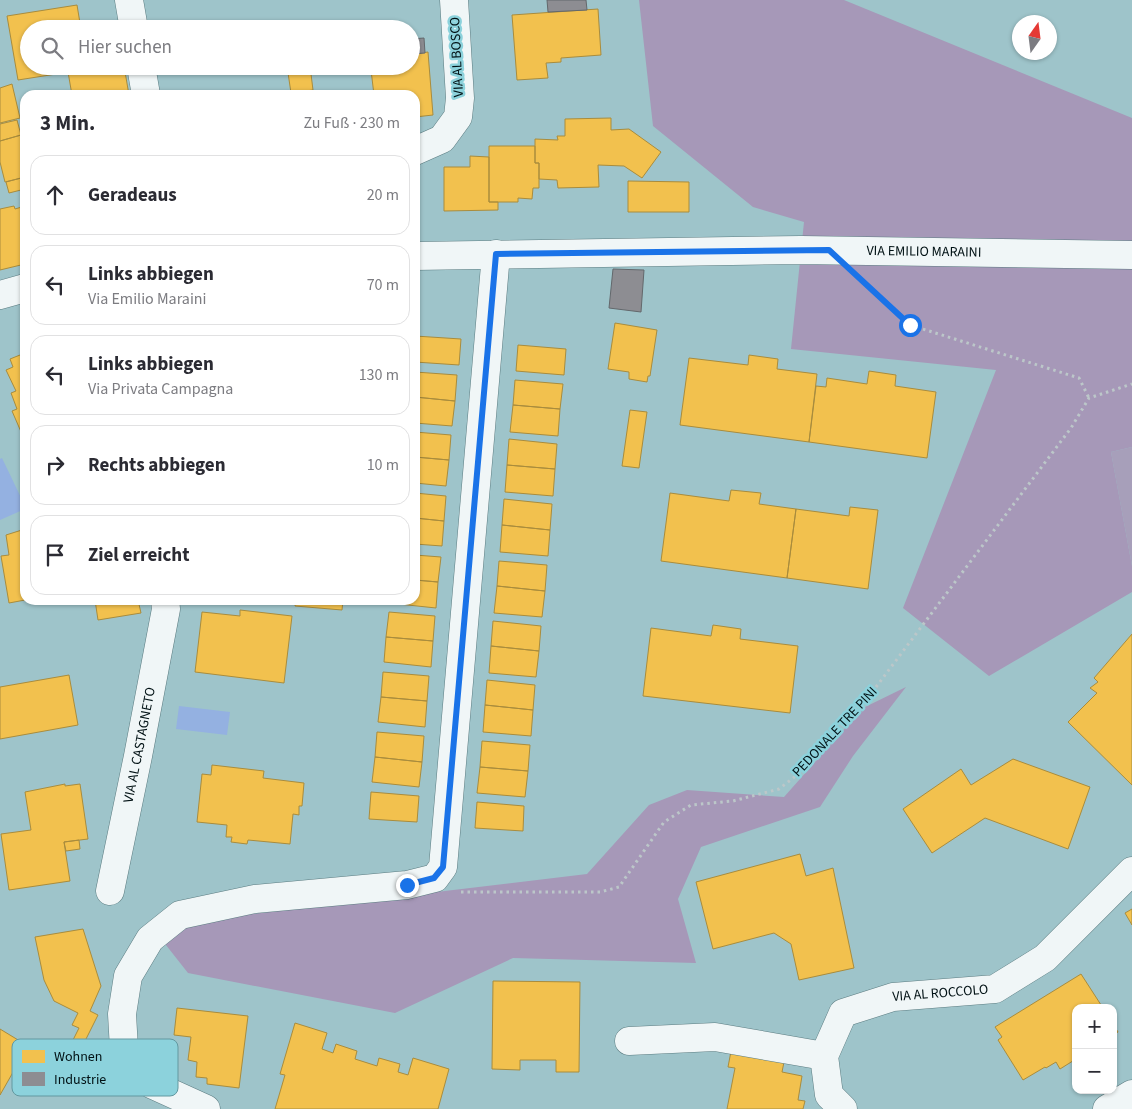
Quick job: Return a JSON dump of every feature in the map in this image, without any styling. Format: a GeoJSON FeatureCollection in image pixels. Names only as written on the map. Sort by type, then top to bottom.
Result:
{"type":"FeatureCollection","features":[{"type":"Feature","properties":{"kind":"street"},"geometry":{"type":"LineString","coordinates":[[129,0],[132,20]]}},
{"type":"Feature","properties":{"kind":"street","name":"VIA AL BOSCO"},"geometry":{"type":"LineString","coordinates":[[420,149],[442,139],[458,117],[460,98],[454,0]]}},
{"type":"Feature","properties":{"kind":"street"},"geometry":{"type":"LineString","coordinates":[[142,75],[145,90]]}},
{"type":"Feature","properties":{"kind":"street","name":"VIA EMILIO MARAINI"},"geometry":{"type":"LineString","coordinates":[[420,256],[801,250],[1132,255]]}},
{"type":"Feature","properties":{"kind":"street"},"geometry":{"type":"LineString","coordinates":[[123,1039],[122,1014],[128,976],[150,938],[180,914],[255,898],[407,885],[434,878],[443,867],[496,254]]}},
{"type":"Feature","properties":{"kind":"street"},"geometry":{"type":"LineString","coordinates":[[0,295],[20,289]]}},
{"type":"Feature","properties":{"kind":"street","name":"VIA AL CASTAGNETO"},"geometry":{"type":"LineString","coordinates":[[110,891],[138,756],[166,609],[165,605]]}},
{"type":"Feature","properties":{"kind":"street","name":"VIA AL ROCCOLO"},"geometry":{"type":"LineString","coordinates":[[824,1056],[842,1013],[894,997],[995,990],[1046,958],[1132,870]]}},
{"type":"Feature","properties":{"kind":"street"},"geometry":{"type":"LineString","coordinates":[[629,1040],[714,1037],[824,1056],[829,1095],[843,1109]]}},
{"type":"Feature","properties":{"kind":"street"},"geometry":{"type":"LineString","coordinates":[[1107,1109],[1132,1094]]}},
{"type":"Feature","properties":{"kind":"street"},"geometry":{"type":"LineString","coordinates":[[177,1096],[206,1109]]}},
{"type":"Feature","properties":{"kind":"path"},"geometry":{"type":"LineString","coordinates":[[862,280],[910,325],[1079,378],[1089,398],[1131,385]]}},
{"type":"Feature","properties":{"kind":"path","name":"PEDONALE TRE PINI"},"geometry":{"type":"LineString","coordinates":[[452,892],[600,892],[619,887],[664,822],[691,805],[733,801],[779,789],[797,775],[864,703],[1071,428],[1089,398]]}},
{"type":"Feature","properties":{"kind":"shaded area"},"geometry":{"type":"Polygon","coordinates":[[[639,0],[844,0],[1132,118],[1132,447],[1111,452],[1132,566],[1132,592],[989,676],[903,608],[996,370],[791,349],[804,222],[753,207],[653,126],[639,0]]]}},
{"type":"Feature","properties":{"kind":"shaded area"},"geometry":{"type":"Polygon","coordinates":[[[1132,447],[1132,566],[1111,452],[1132,447]]]}},
{"type":"Feature","properties":{"kind":"shaded area"},"geometry":{"type":"Polygon","coordinates":[[[906,687],[853,756],[820,807],[701,847],[678,899],[696,963],[513,958],[395,1013],[188,973],[162,940],[185,922],[587,874],[649,805],[687,790],[784,797],[863,708],[906,687]]]}},
{"type":"Feature","properties":{"kind":"water"},"geometry":{"type":"Polygon","coordinates":[[[2,458],[20,496],[20,511],[0,520],[0,459],[2,458]]]}},
{"type":"Feature","properties":{"kind":"water"},"geometry":{"type":"Polygon","coordinates":[[[179,706],[230,712],[227,735],[176,729],[179,706]]]}},
{"type":"Feature","properties":{"kind":"building: Wohnen"},"geometry":{"type":"Polygon","coordinates":[[[77,5],[80,20],[20,20],[20,75],[50,75],[18,80],[7,16],[77,5]]]}},
{"type":"Feature","properties":{"kind":"building: Wohnen"},"geometry":{"type":"Polygon","coordinates":[[[598,9],[601,55],[561,58],[561,62],[546,63],[548,78],[517,80],[512,15],[598,9]]]}},
{"type":"Feature","properties":{"kind":"building: Wohnen"},"geometry":{"type":"Polygon","coordinates":[[[428,52],[433,115],[420,116],[420,90],[373,90],[372,75],[420,75],[420,53],[428,52]]]}},
{"type":"Feature","properties":{"kind":"building: Wohnen"},"geometry":{"type":"Polygon","coordinates":[[[69,75],[126,75],[128,90],[71,90],[69,75]]]}},
{"type":"Feature","properties":{"kind":"building: Wohnen"},"geometry":{"type":"Polygon","coordinates":[[[288,75],[311,75],[313,90],[291,90],[288,75]]]}},
{"type":"Feature","properties":{"kind":"building: Wohnen"},"geometry":{"type":"Polygon","coordinates":[[[12,84],[20,118],[0,123],[0,88],[12,84]]]}},
{"type":"Feature","properties":{"kind":"building: Wohnen"},"geometry":{"type":"Polygon","coordinates":[[[611,118],[611,130],[629,129],[661,152],[642,178],[624,166],[598,165],[599,187],[558,188],[557,180],[539,179],[539,163],[535,163],[535,139],[558,140],[557,136],[565,136],[565,119],[611,118]]]}},
{"type":"Feature","properties":{"kind":"building: Wohnen"},"geometry":{"type":"Polygon","coordinates":[[[17,120],[20,135],[0,141],[0,124],[17,120]]]}},
{"type":"Feature","properties":{"kind":"building: Wohnen"},"geometry":{"type":"Polygon","coordinates":[[[20,135],[20,178],[5,182],[0,162],[0,141],[20,135]]]}},
{"type":"Feature","properties":{"kind":"building: Wohnen"},"geometry":{"type":"Polygon","coordinates":[[[489,146],[535,146],[535,163],[539,163],[539,188],[533,188],[532,199],[518,198],[518,202],[489,202],[489,146]]]}},
{"type":"Feature","properties":{"kind":"building: Wohnen"},"geometry":{"type":"Polygon","coordinates":[[[470,156],[489,157],[489,202],[498,202],[498,210],[444,211],[444,167],[470,167],[470,156]]]}},
{"type":"Feature","properties":{"kind":"building: Wohnen"},"geometry":{"type":"Polygon","coordinates":[[[20,178],[20,190],[9,193],[6,182],[20,178]]]}},
{"type":"Feature","properties":{"kind":"building: Wohnen"},"geometry":{"type":"Polygon","coordinates":[[[628,181],[689,182],[689,212],[628,212],[628,181]]]}},
{"type":"Feature","properties":{"kind":"building: Wohnen"},"geometry":{"type":"Polygon","coordinates":[[[14,206],[15,209],[20,208],[20,265],[0,270],[0,209],[14,206]]]}},
{"type":"Feature","properties":{"kind":"building: Wohnen"},"geometry":{"type":"Polygon","coordinates":[[[615,323],[657,330],[650,376],[648,376],[647,382],[629,379],[629,372],[608,369],[615,323]]]}},
{"type":"Feature","properties":{"kind":"building: Wohnen"},"geometry":{"type":"Polygon","coordinates":[[[420,336],[461,339],[459,365],[420,362],[420,336]]]}},
{"type":"Feature","properties":{"kind":"building: Wohnen"},"geometry":{"type":"Polygon","coordinates":[[[518,345],[566,349],[564,375],[516,371],[518,345]]]}},
{"type":"Feature","properties":{"kind":"building: Wohnen"},"geometry":{"type":"Polygon","coordinates":[[[20,355],[20,429],[12,411],[17,409],[11,393],[16,391],[6,370],[13,367],[10,359],[20,355]]]}},
{"type":"Feature","properties":{"kind":"building: Wohnen"},"geometry":{"type":"Polygon","coordinates":[[[749,355],[778,359],[777,369],[817,374],[809,442],[680,425],[689,358],[748,365],[749,355]]]}},
{"type":"Feature","properties":{"kind":"building: Wohnen"},"geometry":{"type":"Polygon","coordinates":[[[869,371],[896,375],[895,386],[936,392],[927,458],[809,442],[816,386],[826,387],[827,378],[867,384],[869,371]]]}},
{"type":"Feature","properties":{"kind":"building: Wohnen"},"geometry":{"type":"Polygon","coordinates":[[[420,372],[457,375],[455,401],[420,398],[420,372]]]}},
{"type":"Feature","properties":{"kind":"building: Wohnen"},"geometry":{"type":"Polygon","coordinates":[[[515,380],[563,384],[560,409],[513,405],[515,380]]]}},
{"type":"Feature","properties":{"kind":"building: Wohnen"},"geometry":{"type":"Polygon","coordinates":[[[420,398],[455,401],[452,426],[420,423],[420,398]]]}},
{"type":"Feature","properties":{"kind":"building: Wohnen"},"geometry":{"type":"Polygon","coordinates":[[[513,405],[560,409],[558,436],[510,432],[513,405]]]}},
{"type":"Feature","properties":{"kind":"building: Wohnen"},"geometry":{"type":"Polygon","coordinates":[[[630,410],[647,412],[639,468],[622,466],[630,410]]]}},
{"type":"Feature","properties":{"kind":"building: Wohnen"},"geometry":{"type":"Polygon","coordinates":[[[420,432],[451,435],[449,460],[420,457],[420,432]]]}},
{"type":"Feature","properties":{"kind":"building: Wohnen"},"geometry":{"type":"Polygon","coordinates":[[[509,439],[557,444],[555,469],[507,465],[509,439]]]}},
{"type":"Feature","properties":{"kind":"building: Wohnen"},"geometry":{"type":"Polygon","coordinates":[[[420,457],[449,460],[446,486],[420,483],[420,457]]]}},
{"type":"Feature","properties":{"kind":"building: Wohnen"},"geometry":{"type":"Polygon","coordinates":[[[507,465],[555,469],[553,496],[505,492],[507,465]]]}},
{"type":"Feature","properties":{"kind":"building: Wohnen"},"geometry":{"type":"Polygon","coordinates":[[[731,490],[761,493],[759,504],[796,509],[787,578],[661,561],[670,493],[729,501],[731,490]]]}},
{"type":"Feature","properties":{"kind":"building: Wohnen"},"geometry":{"type":"Polygon","coordinates":[[[420,493],[446,496],[444,521],[420,519],[420,493]]]}},
{"type":"Feature","properties":{"kind":"building: Wohnen"},"geometry":{"type":"Polygon","coordinates":[[[504,499],[552,504],[550,530],[502,525],[504,499]]]}},
{"type":"Feature","properties":{"kind":"building: Wohnen"},"geometry":{"type":"Polygon","coordinates":[[[850,507],[878,510],[868,589],[787,578],[796,509],[849,516],[850,507]]]}},
{"type":"Feature","properties":{"kind":"building: Wohnen"},"geometry":{"type":"Polygon","coordinates":[[[420,519],[444,521],[442,546],[420,544],[420,519]]]}},
{"type":"Feature","properties":{"kind":"building: Wohnen"},"geometry":{"type":"Polygon","coordinates":[[[502,525],[550,530],[548,556],[500,552],[502,525]]]}},
{"type":"Feature","properties":{"kind":"building: Wohnen"},"geometry":{"type":"Polygon","coordinates":[[[20,531],[20,601],[9,603],[1,556],[9,555],[6,535],[20,531]]]}},
{"type":"Feature","properties":{"kind":"building: Wohnen"},"geometry":{"type":"Polygon","coordinates":[[[420,555],[441,557],[438,582],[420,580],[420,555]]]}},
{"type":"Feature","properties":{"kind":"building: Wohnen"},"geometry":{"type":"Polygon","coordinates":[[[499,561],[547,565],[545,591],[497,586],[499,561]]]}},
{"type":"Feature","properties":{"kind":"building: Wohnen"},"geometry":{"type":"Polygon","coordinates":[[[420,580],[438,582],[436,608],[408,605],[420,605],[420,580]]]}},
{"type":"Feature","properties":{"kind":"building: Wohnen"},"geometry":{"type":"Polygon","coordinates":[[[497,586],[545,591],[542,617],[494,613],[497,586]]]}},
{"type":"Feature","properties":{"kind":"building: Wohnen"},"geometry":{"type":"Polygon","coordinates":[[[96,605],[139,605],[141,613],[98,620],[96,605]]]}},
{"type":"Feature","properties":{"kind":"building: Wohnen"},"geometry":{"type":"Polygon","coordinates":[[[295,605],[342,605],[342,610],[295,605]]]}},
{"type":"Feature","properties":{"kind":"building: Wohnen"},"geometry":{"type":"Polygon","coordinates":[[[240,610],[292,616],[284,683],[195,672],[202,612],[240,616],[240,610]]]}},
{"type":"Feature","properties":{"kind":"building: Wohnen"},"geometry":{"type":"Polygon","coordinates":[[[389,612],[435,616],[433,641],[386,637],[389,612]]]}},
{"type":"Feature","properties":{"kind":"building: Wohnen"},"geometry":{"type":"Polygon","coordinates":[[[493,621],[541,626],[539,651],[491,646],[493,621]]]}},
{"type":"Feature","properties":{"kind":"building: Wohnen"},"geometry":{"type":"Polygon","coordinates":[[[713,625],[741,629],[740,639],[798,646],[790,713],[643,696],[651,628],[711,636],[713,625]]]}},
{"type":"Feature","properties":{"kind":"building: Wohnen"},"geometry":{"type":"Polygon","coordinates":[[[1132,634],[1132,785],[1068,722],[1097,693],[1090,688],[1098,682],[1094,678],[1132,634]]]}},
{"type":"Feature","properties":{"kind":"building: Wohnen"},"geometry":{"type":"Polygon","coordinates":[[[386,637],[433,641],[431,667],[384,662],[386,637]]]}},
{"type":"Feature","properties":{"kind":"building: Wohnen"},"geometry":{"type":"Polygon","coordinates":[[[491,646],[539,651],[536,677],[489,673],[491,646]]]}},
{"type":"Feature","properties":{"kind":"building: Wohnen"},"geometry":{"type":"Polygon","coordinates":[[[383,672],[429,676],[427,701],[381,697],[383,672]]]}},
{"type":"Feature","properties":{"kind":"building: Wohnen"},"geometry":{"type":"Polygon","coordinates":[[[69,675],[78,725],[0,739],[0,687],[69,675]]]}},
{"type":"Feature","properties":{"kind":"building: Wohnen"},"geometry":{"type":"Polygon","coordinates":[[[487,680],[535,685],[533,710],[485,705],[487,680]]]}},
{"type":"Feature","properties":{"kind":"building: Wohnen"},"geometry":{"type":"Polygon","coordinates":[[[381,697],[427,701],[425,727],[378,722],[381,697]]]}},
{"type":"Feature","properties":{"kind":"building: Wohnen"},"geometry":{"type":"Polygon","coordinates":[[[485,705],[533,710],[531,736],[483,732],[485,705]]]}},
{"type":"Feature","properties":{"kind":"building: Wohnen"},"geometry":{"type":"Polygon","coordinates":[[[377,732],[424,736],[422,762],[375,757],[377,732]]]}},
{"type":"Feature","properties":{"kind":"building: Wohnen"},"geometry":{"type":"Polygon","coordinates":[[[482,741],[530,745],[528,771],[480,767],[482,741]]]}},
{"type":"Feature","properties":{"kind":"building: Wohnen"},"geometry":{"type":"Polygon","coordinates":[[[375,757],[422,762],[419,787],[372,782],[375,757]]]}},
{"type":"Feature","properties":{"kind":"building: Wohnen"},"geometry":{"type":"Polygon","coordinates":[[[1013,759],[1090,787],[1068,849],[985,818],[932,853],[903,809],[961,769],[971,785],[1013,759]]]}},
{"type":"Feature","properties":{"kind":"building: Wohnen"},"geometry":{"type":"Polygon","coordinates":[[[212,765],[264,771],[263,778],[304,783],[302,806],[299,806],[299,815],[293,814],[290,844],[248,840],[247,844],[231,842],[232,837],[226,837],[227,825],[197,822],[202,774],[211,775],[212,765]]]}},
{"type":"Feature","properties":{"kind":"building: Wohnen"},"geometry":{"type":"Polygon","coordinates":[[[480,767],[528,771],[525,797],[477,793],[480,767]]]}},
{"type":"Feature","properties":{"kind":"building: Wohnen"},"geometry":{"type":"Polygon","coordinates":[[[65,784],[65,786],[80,784],[88,839],[64,842],[70,881],[9,890],[1,834],[31,830],[25,792],[65,784]]]}},
{"type":"Feature","properties":{"kind":"building: Wohnen"},"geometry":{"type":"Polygon","coordinates":[[[371,792],[419,796],[417,822],[369,819],[371,792]]]}},
{"type":"Feature","properties":{"kind":"building: Wohnen"},"geometry":{"type":"Polygon","coordinates":[[[477,802],[524,806],[523,831],[475,828],[477,802]]]}},
{"type":"Feature","properties":{"kind":"building: Wohnen"},"geometry":{"type":"Polygon","coordinates":[[[79,840],[80,849],[66,851],[64,842],[79,840]]]}},
{"type":"Feature","properties":{"kind":"building: Wohnen"},"geometry":{"type":"Polygon","coordinates":[[[800,854],[806,876],[833,868],[854,968],[799,980],[791,944],[774,933],[713,949],[696,882],[800,854]]]}},
{"type":"Feature","properties":{"kind":"building: Wohnen"},"geometry":{"type":"Polygon","coordinates":[[[1132,909],[1132,925],[1125,913],[1132,909]]]}},
{"type":"Feature","properties":{"kind":"building: Wohnen"},"geometry":{"type":"Polygon","coordinates":[[[83,929],[101,986],[90,1011],[98,1015],[86,1039],[74,1039],[79,1028],[72,1025],[78,1013],[54,1001],[44,980],[35,937],[83,929]]]}},
{"type":"Feature","properties":{"kind":"building: Wohnen"},"geometry":{"type":"Polygon","coordinates":[[[1081,974],[1100,1004],[1072,1004],[1072,1062],[1060,1069],[1056,1062],[1023,1080],[998,1040],[1002,1037],[995,1027],[1081,974]]]}},
{"type":"Feature","properties":{"kind":"building: Wohnen"},"geometry":{"type":"Polygon","coordinates":[[[493,981],[580,982],[579,1072],[556,1072],[556,1060],[520,1060],[520,1070],[492,1069],[493,981]]]}},
{"type":"Feature","properties":{"kind":"building: Wohnen"},"geometry":{"type":"Polygon","coordinates":[[[177,1008],[248,1016],[239,1088],[207,1084],[207,1078],[196,1077],[197,1062],[188,1060],[191,1037],[174,1035],[177,1008]]]}},
{"type":"Feature","properties":{"kind":"building: Wohnen"},"geometry":{"type":"Polygon","coordinates":[[[295,1023],[327,1033],[322,1049],[333,1053],[336,1044],[357,1051],[355,1059],[377,1066],[379,1058],[400,1064],[398,1072],[408,1075],[413,1058],[449,1069],[438,1109],[275,1109],[285,1075],[280,1074],[295,1023]]]}},
{"type":"Feature","properties":{"kind":"building: Wohnen"},"geometry":{"type":"Polygon","coordinates":[[[0,1029],[16,1039],[12,1039],[12,1074],[0,1095],[0,1029]]]}},
{"type":"Feature","properties":{"kind":"building: Wohnen"},"geometry":{"type":"Polygon","coordinates":[[[732,1046],[785,1057],[782,1072],[802,1076],[798,1100],[805,1101],[803,1109],[727,1109],[735,1068],[728,1067],[732,1046]]]}},
{"type":"Feature","properties":{"kind":"building: Industrie"},"geometry":{"type":"Polygon","coordinates":[[[547,0],[586,0],[587,10],[548,12],[547,0]]]}},
{"type":"Feature","properties":{"kind":"building: Industrie"},"geometry":{"type":"Polygon","coordinates":[[[420,38],[424,38],[425,53],[420,53],[420,38]]]}},
{"type":"Feature","properties":{"kind":"building: Industrie"},"geometry":{"type":"Polygon","coordinates":[[[613,269],[644,270],[641,312],[609,308],[613,269]]]}},
{"type":"Feature","properties":{"kind":"route"},"geometry":{"type":"LineString","coordinates":[[407,885],[434,878],[443,867],[496,254],[829,250],[910,325]]}}]}
